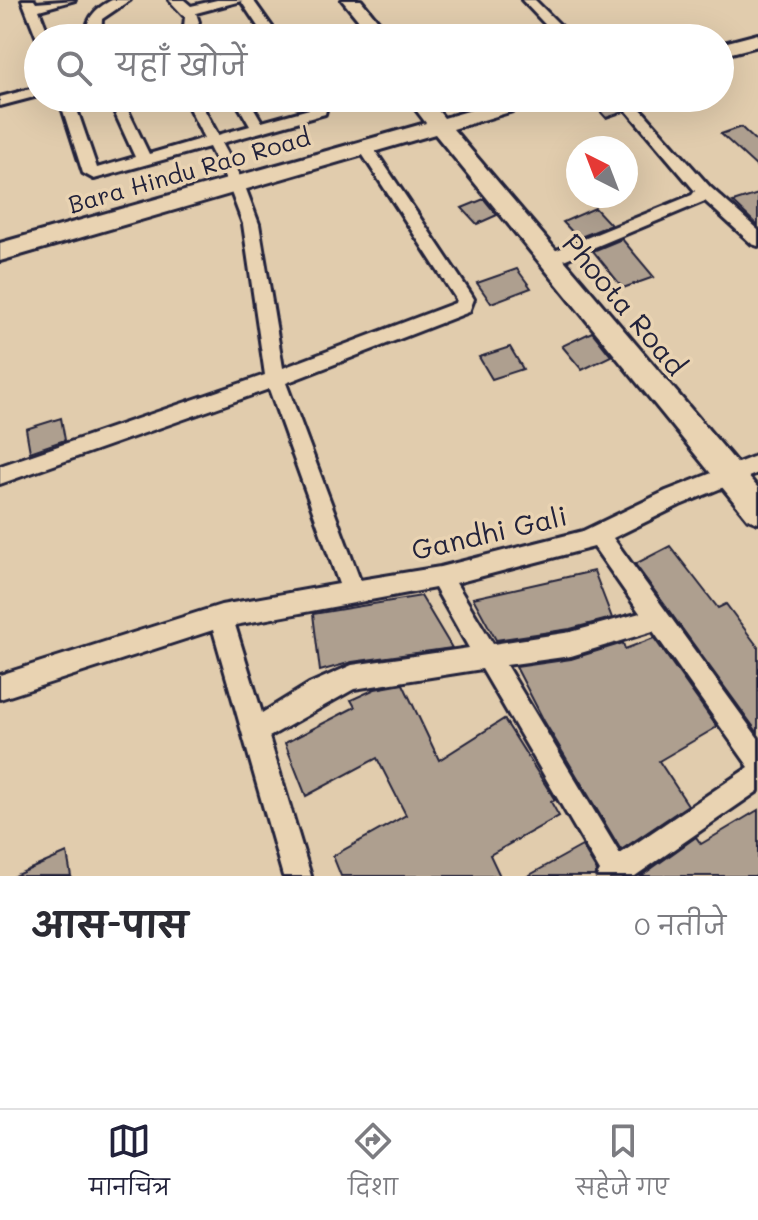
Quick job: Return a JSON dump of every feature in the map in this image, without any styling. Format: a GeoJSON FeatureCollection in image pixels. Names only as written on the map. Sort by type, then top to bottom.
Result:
{"type":"FeatureCollection","features":[{"type":"Feature","properties":{"kind":"street"},"geometry":{"type":"LineString","coordinates":[[38,24],[30,4],[69,0]]}},
{"type":"Feature","properties":{"kind":"street"},"geometry":{"type":"LineString","coordinates":[[92,24],[102,10],[124,0]]}},
{"type":"Feature","properties":{"kind":"street"},"geometry":{"type":"LineString","coordinates":[[175,0],[190,10],[193,24]]}},
{"type":"Feature","properties":{"kind":"street"},"geometry":{"type":"LineString","coordinates":[[190,10],[235,0]]}},
{"type":"Feature","properties":{"kind":"street"},"geometry":{"type":"LineString","coordinates":[[247,0],[263,24]]}},
{"type":"Feature","properties":{"kind":"street"},"geometry":{"type":"LineString","coordinates":[[336,0],[356,24]]}},
{"type":"Feature","properties":{"kind":"street"},"geometry":{"type":"LineString","coordinates":[[351,0],[371,24]]}},
{"type":"Feature","properties":{"kind":"street"},"geometry":{"type":"LineString","coordinates":[[528,0],[552,24]]}},
{"type":"Feature","properties":{"kind":"street"},"geometry":{"type":"LineString","coordinates":[[734,47],[757,41]]}},
{"type":"Feature","properties":{"kind":"street"},"geometry":{"type":"LineString","coordinates":[[0,102],[24,95]]}},
{"type":"Feature","properties":{"kind":"street"},"geometry":{"type":"LineString","coordinates":[[71,112],[91,173],[317,112]]}},
{"type":"Feature","properties":{"kind":"street"},"geometry":{"type":"LineString","coordinates":[[122,112],[144,160]]}},
{"type":"Feature","properties":{"kind":"street"},"geometry":{"type":"LineString","coordinates":[[199,112],[236,184],[251,224],[275,379],[353,591]]}},
{"type":"Feature","properties":{"kind":"street"},"geometry":{"type":"LineString","coordinates":[[249,112],[259,129]]}},
{"type":"Feature","properties":{"kind":"street","name":"Phoota Road"},"geometry":{"type":"LineString","coordinates":[[433,112],[446,123],[556,257],[748,472],[758,510]]}},
{"type":"Feature","properties":{"kind":"street","name":"Phoota Road"},"geometry":{"type":"LineString","coordinates":[[440,112],[446,123]]}},
{"type":"Feature","properties":{"kind":"street","name":"Bara Hindu Rao Road"},"geometry":{"type":"LineString","coordinates":[[0,252],[486,112]]}},
{"type":"Feature","properties":{"kind":"street"},"geometry":{"type":"LineString","coordinates":[[635,112],[704,191],[758,240]]}},
{"type":"Feature","properties":{"kind":"street"},"geometry":{"type":"LineString","coordinates":[[0,475],[275,379],[461,308],[465,303],[365,146]]}},
{"type":"Feature","properties":{"kind":"street"},"geometry":{"type":"LineString","coordinates":[[556,257],[698,199],[704,191]]}},
{"type":"Feature","properties":{"kind":"street","name":"Gandhi Gali"},"geometry":{"type":"LineString","coordinates":[[0,687],[221,616],[440,577],[566,546],[748,472]]}},
{"type":"Feature","properties":{"kind":"street"},"geometry":{"type":"LineString","coordinates":[[598,535],[758,759]]}},
{"type":"Feature","properties":{"kind":"street"},"geometry":{"type":"LineString","coordinates":[[440,577],[615,875],[758,776]]}},
{"type":"Feature","properties":{"kind":"street"},"geometry":{"type":"LineString","coordinates":[[221,616],[297,876]]}},
{"type":"Feature","properties":{"kind":"street"},"geometry":{"type":"LineString","coordinates":[[253,732],[318,693],[352,677],[571,644],[657,619]]}},
{"type":"Feature","properties":{"kind":"building"},"geometry":{"type":"Polygon","coordinates":[[[601,112],[624,112],[606,118],[601,112]]]}},
{"type":"Feature","properties":{"kind":"building"},"geometry":{"type":"Polygon","coordinates":[[[741,127],[758,143],[758,168],[721,134],[741,127]]]}},
{"type":"Feature","properties":{"kind":"building"},"geometry":{"type":"Polygon","coordinates":[[[758,194],[758,226],[733,202],[758,194]]]}},
{"type":"Feature","properties":{"kind":"building"},"geometry":{"type":"Polygon","coordinates":[[[484,199],[497,215],[477,224],[462,208],[484,199]]]}},
{"type":"Feature","properties":{"kind":"building"},"geometry":{"type":"Polygon","coordinates":[[[595,208],[611,225],[578,238],[563,222],[595,208]]]}},
{"type":"Feature","properties":{"kind":"building"},"geometry":{"type":"Polygon","coordinates":[[[622,239],[654,277],[623,288],[593,251],[622,239]]]}},
{"type":"Feature","properties":{"kind":"building"},"geometry":{"type":"Polygon","coordinates":[[[517,269],[531,288],[491,303],[477,283],[517,269]]]}},
{"type":"Feature","properties":{"kind":"building"},"geometry":{"type":"Polygon","coordinates":[[[592,332],[611,356],[582,370],[562,346],[592,332]]]}},
{"type":"Feature","properties":{"kind":"building"},"geometry":{"type":"Polygon","coordinates":[[[510,347],[523,369],[492,379],[479,357],[510,347]]]}},
{"type":"Feature","properties":{"kind":"building"},"geometry":{"type":"Polygon","coordinates":[[[61,418],[65,440],[30,452],[26,429],[61,418]]]}},
{"type":"Feature","properties":{"kind":"building"},"geometry":{"type":"Polygon","coordinates":[[[670,546],[718,608],[726,604],[758,647],[758,733],[635,564],[670,546]]]}},
{"type":"Feature","properties":{"kind":"building"},"geometry":{"type":"Polygon","coordinates":[[[594,571],[612,618],[570,629],[496,640],[473,598],[594,571]]]}},
{"type":"Feature","properties":{"kind":"building"},"geometry":{"type":"Polygon","coordinates":[[[421,596],[452,648],[352,662],[320,671],[313,614],[421,596]]]}},
{"type":"Feature","properties":{"kind":"building"},"geometry":{"type":"Polygon","coordinates":[[[654,638],[717,727],[659,761],[688,805],[621,850],[544,721],[516,667],[571,659],[623,643],[625,649],[654,638]]]}},
{"type":"Feature","properties":{"kind":"building"},"geometry":{"type":"Polygon","coordinates":[[[403,684],[439,760],[504,719],[555,800],[551,802],[559,816],[490,855],[500,876],[341,876],[333,856],[406,815],[377,758],[306,796],[285,743],[355,707],[351,700],[375,689],[403,684]]]}},
{"type":"Feature","properties":{"kind":"building"},"geometry":{"type":"Polygon","coordinates":[[[758,810],[758,876],[641,876],[696,837],[701,844],[758,810]]]}},
{"type":"Feature","properties":{"kind":"building"},"geometry":{"type":"Polygon","coordinates":[[[582,846],[597,871],[594,876],[528,876],[582,846]]]}},
{"type":"Feature","properties":{"kind":"building"},"geometry":{"type":"Polygon","coordinates":[[[67,853],[71,876],[14,876],[67,853]]]}}]}
